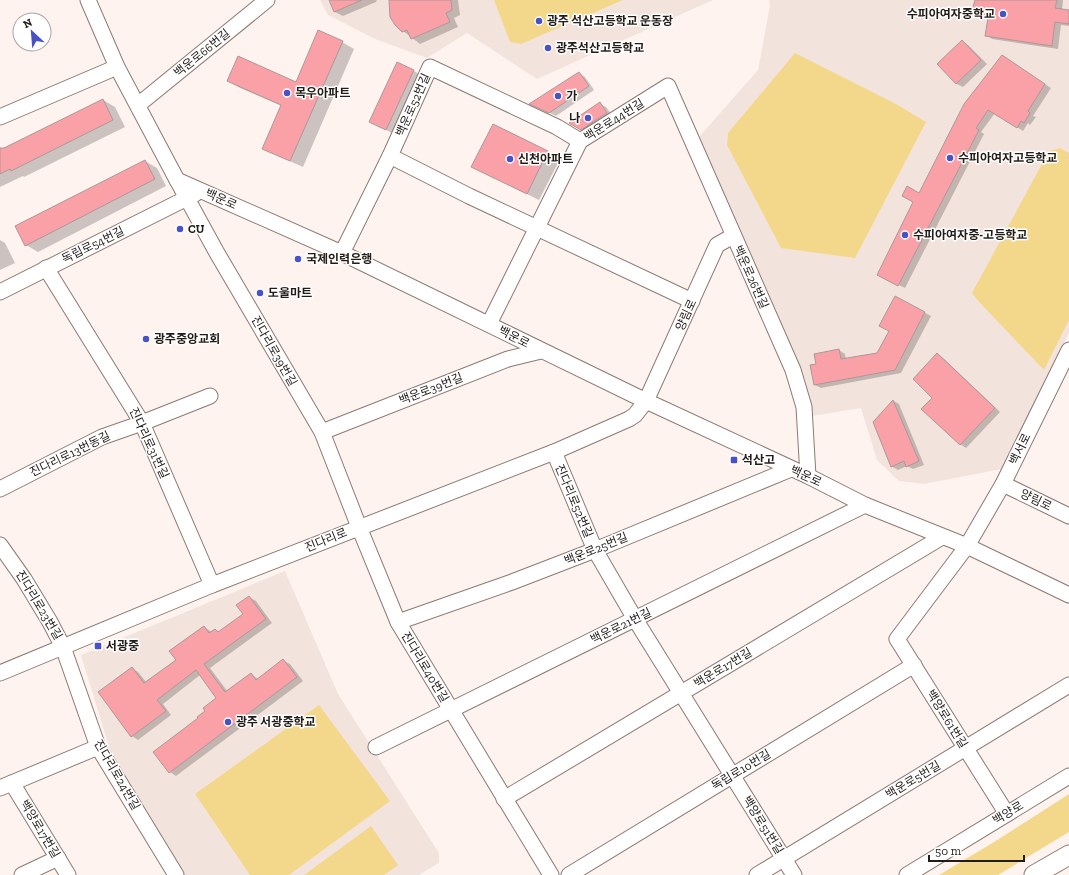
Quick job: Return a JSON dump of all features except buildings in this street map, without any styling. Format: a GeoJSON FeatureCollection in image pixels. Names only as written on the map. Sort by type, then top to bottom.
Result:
{"type":"FeatureCollection","features":[{"type":"Feature","properties":{"kind":"main road"},"geometry":{"type":"LineString","coordinates":[[1037,874],[1069,855]]}},
{"type":"Feature","properties":{"kind":"street"},"geometry":{"type":"LineString","coordinates":[[88,0],[117,67],[177,180]]}},
{"type":"Feature","properties":{"kind":"street","name":"백운로66번길"},"geometry":{"type":"LineString","coordinates":[[138,106],[266,0]]}},
{"type":"Feature","properties":{"kind":"street"},"geometry":{"type":"LineString","coordinates":[[0,117],[117,67]]}},
{"type":"Feature","properties":{"kind":"street","name":"백운로52번길"},"geometry":{"type":"LineString","coordinates":[[342,253],[390,156],[430,67],[557,127],[580,141]]}},
{"type":"Feature","properties":{"kind":"street","name":"백운로44번길"},"geometry":{"type":"LineString","coordinates":[[489,324],[580,141],[668,86]]}},
{"type":"Feature","properties":{"kind":"street","name":"백운로26번길"},"geometry":{"type":"LineString","coordinates":[[668,86],[793,370],[804,407],[808,476]]}},
{"type":"Feature","properties":{"kind":"street"},"geometry":{"type":"LineString","coordinates":[[390,156],[469,196],[692,301]]}},
{"type":"Feature","properties":{"kind":"street","name":"백운로"},"geometry":{"type":"LineString","coordinates":[[177,180],[342,253],[489,324],[541,351],[808,476],[865,505],[966,546],[1069,595]]}},
{"type":"Feature","properties":{"kind":"street","name":"진다리로39번길"},"geometry":{"type":"LineString","coordinates":[[177,180],[217,253],[322,432],[359,528]]}},
{"type":"Feature","properties":{"kind":"street","name":"독립로54번길"},"geometry":{"type":"LineString","coordinates":[[0,292],[186,198],[203,191]]}},
{"type":"Feature","properties":{"kind":"street","name":"양림로"},"geometry":{"type":"LineString","coordinates":[[646,401],[717,245],[733,236]]}},
{"type":"Feature","properties":{"kind":"street","name":"진다리로31번길"},"geometry":{"type":"LineString","coordinates":[[46,268],[142,423],[212,585]]}},
{"type":"Feature","properties":{"kind":"street","name":"백서로"},"geometry":{"type":"LineString","coordinates":[[966,546],[1003,484],[1069,350]]}},
{"type":"Feature","properties":{"kind":"street","name":"백운로39번길"},"geometry":{"type":"LineString","coordinates":[[322,432],[508,359],[541,351]]}},
{"type":"Feature","properties":{"kind":"street","name":"진다리로13번동길"},"geometry":{"type":"LineString","coordinates":[[0,489],[102,437],[210,396]]}},
{"type":"Feature","properties":{"kind":"street","name":"진다리로"},"geometry":{"type":"LineString","coordinates":[[0,673],[212,585],[554,452],[629,419],[635,415],[646,401]]}},
{"type":"Feature","properties":{"kind":"street","name":"진다리로52번길"},"geometry":{"type":"LineString","coordinates":[[554,452],[595,550],[635,619],[681,693]]}},
{"type":"Feature","properties":{"kind":"street","name":"백운로25번길"},"geometry":{"type":"LineString","coordinates":[[398,622],[512,582],[595,550],[791,469]]}},
{"type":"Feature","properties":{"kind":"street","name":"양림로"},"geometry":{"type":"LineString","coordinates":[[1003,484],[1069,516]]}},
{"type":"Feature","properties":{"kind":"street","name":"백운로21번길"},"geometry":{"type":"LineString","coordinates":[[376,747],[865,505]]}},
{"type":"Feature","properties":{"kind":"street","name":"진다리로40번길"},"geometry":{"type":"LineString","coordinates":[[359,528],[398,622],[551,875]]}},
{"type":"Feature","properties":{"kind":"street","name":"백운로17번길"},"geometry":{"type":"LineString","coordinates":[[504,799],[942,537]]}},
{"type":"Feature","properties":{"kind":"street","name":"진다리로23번길"},"geometry":{"type":"LineString","coordinates":[[0,545],[24,579],[63,647]]}},
{"type":"Feature","properties":{"kind":"street","name":"백양로61번길"},"geometry":{"type":"LineString","coordinates":[[966,546],[898,639],[1007,814]]}},
{"type":"Feature","properties":{"kind":"street","name":"진다리로24번길"},"geometry":{"type":"LineString","coordinates":[[63,647],[98,748],[176,875]]}},
{"type":"Feature","properties":{"kind":"street","name":"독립로10번길"},"geometry":{"type":"LineString","coordinates":[[569,875],[914,665]]}},
{"type":"Feature","properties":{"kind":"street","name":"백운로5번길"},"geometry":{"type":"LineString","coordinates":[[757,875],[1069,685]]}},
{"type":"Feature","properties":{"kind":"street","name":"백양로51번길"},"geometry":{"type":"LineString","coordinates":[[681,693],[794,875]]}},
{"type":"Feature","properties":{"kind":"street"},"geometry":{"type":"LineString","coordinates":[[6,785],[98,748]]}},
{"type":"Feature","properties":{"kind":"street","name":"백양로"},"geometry":{"type":"LineString","coordinates":[[907,875],[1069,776]]}},
{"type":"Feature","properties":{"kind":"street","name":"백양로17번길"},"geometry":{"type":"LineString","coordinates":[[6,785],[58,858],[68,875]]}},
{"type":"Feature","properties":{"kind":"street"},"geometry":{"type":"LineString","coordinates":[[22,875],[58,858]]}},
{"type":"Feature","properties":{"kind":"shaded area","name":"광주석산고등학교"},"geometry":{"type":"Polygon","coordinates":[[[320,0],[713,0],[537,79],[467,33],[427,58],[375,39],[328,15],[320,0]]]}},
{"type":"Feature","properties":{"kind":"shaded area","name":"광주 석산고등학교 운동장"},"geometry":{"type":"Polygon","coordinates":[[[494,0],[623,0],[521,44],[510,42],[494,0]]]}},
{"type":"Feature","properties":{"kind":"shaded area","name":"수피아여자중-고등학교"},"geometry":{"type":"Polygon","coordinates":[[[769,0],[1069,0],[1069,333],[1007,468],[924,484],[899,481],[877,460],[861,408],[812,416],[798,368],[699,137],[758,70],[770,5],[769,0]]]}},
{"type":"Feature","properties":{"kind":"shaded area"},"geometry":{"type":"Polygon","coordinates":[[[795,53],[896,104],[926,122],[855,258],[781,248],[727,145],[728,133],[795,53]]]}},
{"type":"Feature","properties":{"kind":"shaded area"},"geometry":{"type":"Polygon","coordinates":[[[1060,148],[1069,153],[1069,320],[1044,370],[972,293],[1049,151],[1060,148]]]}},
{"type":"Feature","properties":{"kind":"shaded area","name":"광주 서광중학교"},"geometry":{"type":"Polygon","coordinates":[[[285,571],[338,694],[439,853],[439,863],[419,875],[181,875],[110,750],[81,655],[285,571]]]}},
{"type":"Feature","properties":{"kind":"shaded area"},"geometry":{"type":"Polygon","coordinates":[[[319,705],[390,801],[289,875],[250,875],[195,794],[319,705]]]}},
{"type":"Feature","properties":{"kind":"shaded area"},"geometry":{"type":"Polygon","coordinates":[[[1069,794],[1069,832],[998,875],[939,875],[994,842],[1069,794]]]}},
{"type":"Feature","properties":{"kind":"shaded area"},"geometry":{"type":"Polygon","coordinates":[[[371,826],[398,865],[384,875],[304,875],[371,826]]]}},
{"type":"Feature","properties":{"kind":"place","name":"수피아여자중학교"},"geometry":{"type":"Point","coordinates":[1003,14]}},
{"type":"Feature","properties":{"kind":"place","name":"광주 석산고등학교 운동장"},"geometry":{"type":"Point","coordinates":[539,21]}},
{"type":"Feature","properties":{"kind":"place","name":"광주석산고등학교"},"geometry":{"type":"Point","coordinates":[548,48]}},
{"type":"Feature","properties":{"kind":"place","name":"목우아파트"},"geometry":{"type":"Point","coordinates":[287,93]}},
{"type":"Feature","properties":{"kind":"place","name":"가"},"geometry":{"type":"Point","coordinates":[558,96]}},
{"type":"Feature","properties":{"kind":"place","name":"나"},"geometry":{"type":"Point","coordinates":[588,118]}},
{"type":"Feature","properties":{"kind":"place","name":"수피아여자고등학교"},"geometry":{"type":"Point","coordinates":[950,158]}},
{"type":"Feature","properties":{"kind":"place","name":"신천아파트"},"geometry":{"type":"Point","coordinates":[510,159]}},
{"type":"Feature","properties":{"kind":"place","name":"CU"},"geometry":{"type":"Point","coordinates":[180,229]}},
{"type":"Feature","properties":{"kind":"place","name":"수피아여자중-고등학교"},"geometry":{"type":"Point","coordinates":[905,235]}},
{"type":"Feature","properties":{"kind":"place","name":"국제인력은행"},"geometry":{"type":"Point","coordinates":[298,259]}},
{"type":"Feature","properties":{"kind":"place","name":"도울마트"},"geometry":{"type":"Point","coordinates":[260,293]}},
{"type":"Feature","properties":{"kind":"place","name":"광주중앙교회"},"geometry":{"type":"Point","coordinates":[146,339]}},
{"type":"Feature","properties":{"kind":"place","name":"석산고"},"geometry":{"type":"Point","coordinates":[734,460]}},
{"type":"Feature","properties":{"kind":"place","name":"서광중"},"geometry":{"type":"Point","coordinates":[98,646]}},
{"type":"Feature","properties":{"kind":"place","name":"광주 서광중학교"},"geometry":{"type":"Point","coordinates":[228,722]}}]}
